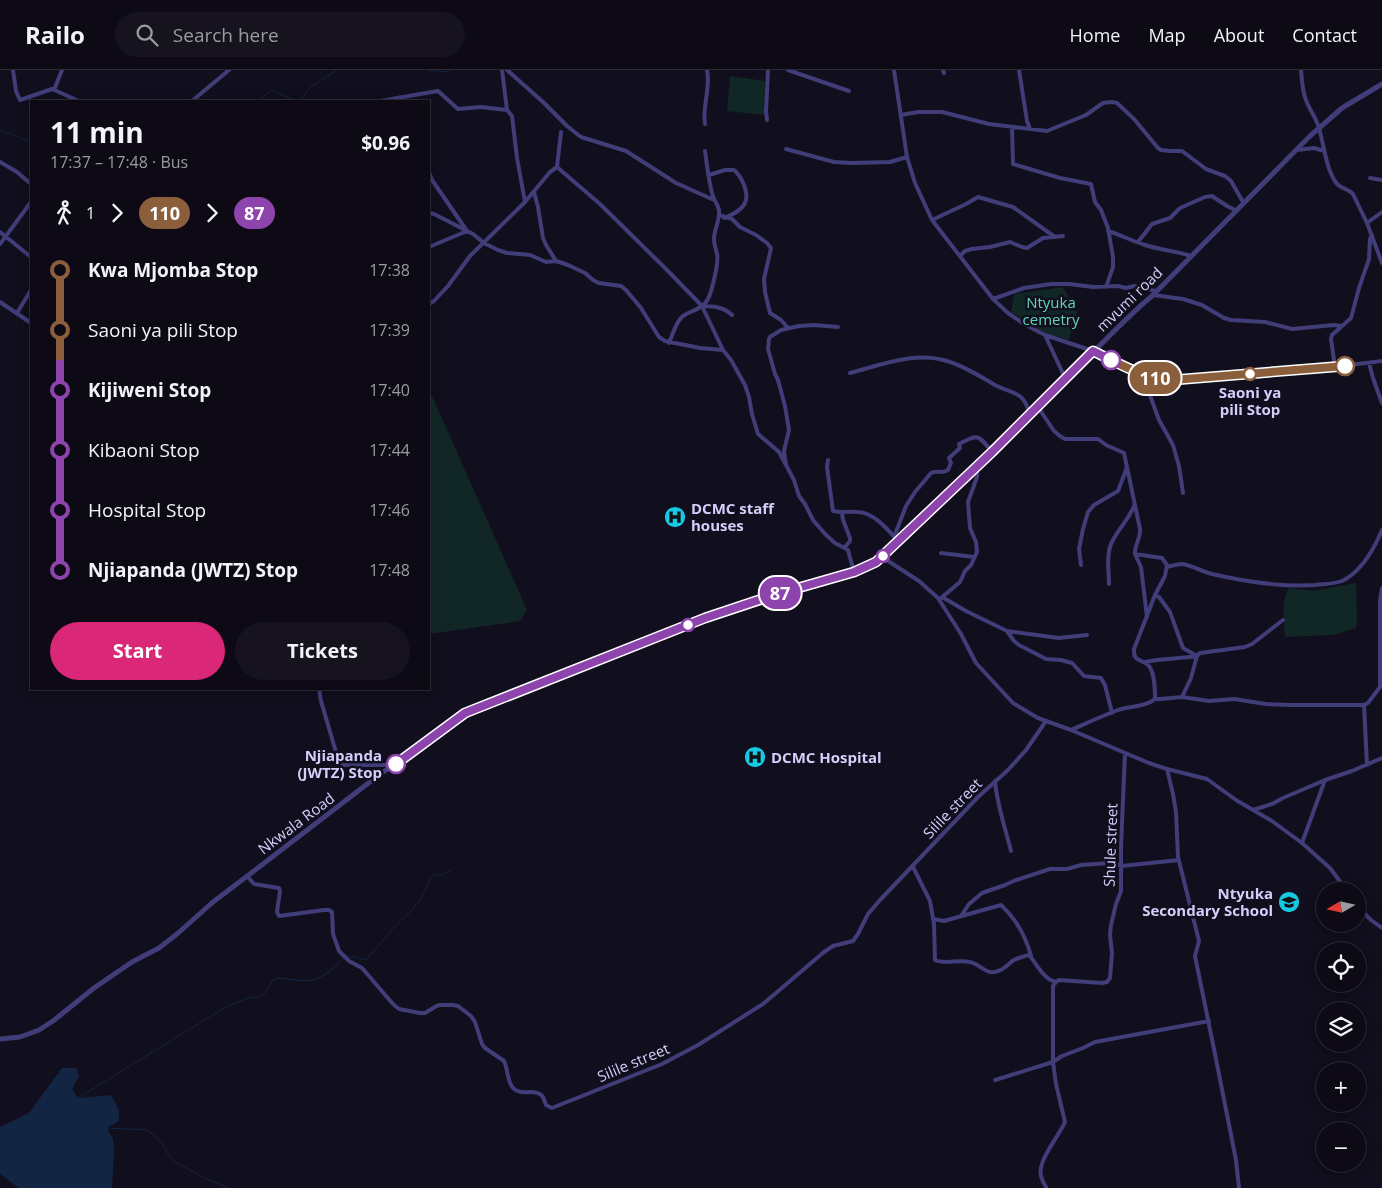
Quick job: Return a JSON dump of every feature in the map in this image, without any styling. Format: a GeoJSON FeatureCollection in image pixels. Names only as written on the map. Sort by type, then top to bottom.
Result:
{"type":"FeatureCollection","features":[{"type":"Feature","properties":{"kind":"street"},"geometry":{"type":"LineString","coordinates":[[14,70],[16,91],[20,100],[52,89],[77,100]]}},
{"type":"Feature","properties":{"kind":"street"},"geometry":{"type":"LineString","coordinates":[[54,90],[62,70]]}},
{"type":"Feature","properties":{"kind":"street"},"geometry":{"type":"LineString","coordinates":[[193,100],[229,70]]}},
{"type":"Feature","properties":{"kind":"street"},"geometry":{"type":"LineString","coordinates":[[502,70],[507,110],[512,116],[525,202]]}},
{"type":"Feature","properties":{"kind":"street"},"geometry":{"type":"LineString","coordinates":[[507,70],[581,137],[616,147],[676,183],[714,200],[718,205],[719,217],[714,237],[718,254],[708,299],[702,306],[679,320],[669,342]]}},
{"type":"Feature","properties":{"kind":"street"},"geometry":{"type":"LineString","coordinates":[[705,124],[704,111],[708,91],[707,70]]}},
{"type":"Feature","properties":{"kind":"street"},"geometry":{"type":"LineString","coordinates":[[767,120],[768,70]]}},
{"type":"Feature","properties":{"kind":"street"},"geometry":{"type":"LineString","coordinates":[[788,70],[849,91]]}},
{"type":"Feature","properties":{"kind":"street"},"geometry":{"type":"LineString","coordinates":[[894,70],[907,157],[915,183],[932,220],[993,298],[1016,318],[1045,335],[1093,351],[1139,374],[1157,379],[1173,380],[1335,367],[1382,361]]}},
{"type":"Feature","properties":{"kind":"street"},"geometry":{"type":"LineString","coordinates":[[1019,70],[1027,122],[1030,129]]}},
{"type":"Feature","properties":{"kind":"street"},"geometry":{"type":"LineString","coordinates":[[1301,70],[1305,97],[1319,128],[1324,151],[1335,179],[1341,187],[1352,192],[1368,223],[1382,263]]}},
{"type":"Feature","properties":{"kind":"street","name":"mvumi road"},"geometry":{"type":"LineString","coordinates":[[680,628],[777,594],[854,572],[876,562],[1030,416],[1127,316],[1154,293],[1319,128],[1342,108],[1382,84]]}},
{"type":"Feature","properties":{"kind":"street"},"geometry":{"type":"LineString","coordinates":[[398,100],[438,91],[458,109],[481,107],[507,110]]}},
{"type":"Feature","properties":{"kind":"street"},"geometry":{"type":"LineString","coordinates":[[901,115],[918,112],[942,112],[964,119],[1012,127],[1051,130],[1086,115],[1103,104],[1117,103],[1134,119],[1158,148],[1161,150],[1182,151],[1206,169],[1225,176],[1231,181],[1243,202]]}},
{"type":"Feature","properties":{"kind":"street"},"geometry":{"type":"LineString","coordinates":[[1012,127],[1013,164],[1060,178],[1091,184],[1095,202],[1102,210],[1113,257],[1113,267],[1106,286]]}},
{"type":"Feature","properties":{"kind":"street"},"geometry":{"type":"LineString","coordinates":[[430,303],[448,286],[470,256],[525,202],[550,172],[557,167],[562,132]]}},
{"type":"Feature","properties":{"kind":"street"},"geometry":{"type":"LineString","coordinates":[[1296,150],[1314,148],[1324,151]]}},
{"type":"Feature","properties":{"kind":"street"},"geometry":{"type":"LineString","coordinates":[[786,149],[834,162],[890,162],[907,157]]}},
{"type":"Feature","properties":{"kind":"street"},"geometry":{"type":"LineString","coordinates":[[705,151],[714,200]]}},
{"type":"Feature","properties":{"kind":"street"},"geometry":{"type":"LineString","coordinates":[[0,162],[17,172],[30,183]]}},
{"type":"Feature","properties":{"kind":"street"},"geometry":{"type":"LineString","coordinates":[[557,167],[600,204],[702,306],[723,350],[745,385],[758,434],[779,452],[794,480],[799,496],[819,528],[835,543],[848,550],[854,572]]}},
{"type":"Feature","properties":{"kind":"street"},"geometry":{"type":"LineString","coordinates":[[709,174],[734,170],[740,175],[746,200],[741,208],[725,217]]}},
{"type":"Feature","properties":{"kind":"street"},"geometry":{"type":"LineString","coordinates":[[430,175],[467,231]]}},
{"type":"Feature","properties":{"kind":"street"},"geometry":{"type":"LineString","coordinates":[[1370,178],[1382,180]]}},
{"type":"Feature","properties":{"kind":"street"},"geometry":{"type":"LineString","coordinates":[[534,192],[543,238],[556,261]]}},
{"type":"Feature","properties":{"kind":"street"},"geometry":{"type":"LineString","coordinates":[[1138,242],[1152,224],[1170,218],[1180,208],[1205,197],[1212,196],[1235,210]]}},
{"type":"Feature","properties":{"kind":"street"},"geometry":{"type":"LineString","coordinates":[[932,220],[978,197],[1013,207],[1055,237]]}},
{"type":"Feature","properties":{"kind":"street"},"geometry":{"type":"LineString","coordinates":[[0,244],[30,203]]}},
{"type":"Feature","properties":{"kind":"street"},"geometry":{"type":"LineString","coordinates":[[1368,223],[1382,212]]}},
{"type":"Feature","properties":{"kind":"street"},"geometry":{"type":"LineString","coordinates":[[430,213],[473,234],[484,243],[503,252],[530,255],[546,262],[556,261],[585,273],[599,283],[621,286],[641,308],[659,337],[665,341],[723,350]]}},
{"type":"Feature","properties":{"kind":"street"},"geometry":{"type":"LineString","coordinates":[[719,217],[732,219],[740,227],[768,243],[770,248],[764,279],[765,292],[770,313],[781,320],[788,328]]}},
{"type":"Feature","properties":{"kind":"street"},"geometry":{"type":"LineString","coordinates":[[430,247],[467,231]]}},
{"type":"Feature","properties":{"kind":"street"},"geometry":{"type":"LineString","coordinates":[[1108,231],[1138,242],[1191,256]]}},
{"type":"Feature","properties":{"kind":"street"},"geometry":{"type":"LineString","coordinates":[[0,232],[30,256]]}},
{"type":"Feature","properties":{"kind":"street"},"geometry":{"type":"LineString","coordinates":[[1335,367],[1332,335],[1351,318],[1369,260],[1370,239],[1372,235]]}},
{"type":"Feature","properties":{"kind":"street"},"geometry":{"type":"LineString","coordinates":[[960,256],[965,251],[972,249],[1010,242],[1027,248],[1043,238],[1063,236]]}},
{"type":"Feature","properties":{"kind":"street"},"geometry":{"type":"LineString","coordinates":[[993,298],[1045,284],[1093,287],[1118,286],[1126,288],[1134,286],[1202,305],[1224,318],[1232,320],[1266,322],[1292,329],[1342,326]]}},
{"type":"Feature","properties":{"kind":"street"},"geometry":{"type":"LineString","coordinates":[[17,313],[30,292]]}},
{"type":"Feature","properties":{"kind":"street"},"geometry":{"type":"LineString","coordinates":[[0,302],[30,322]]}},
{"type":"Feature","properties":{"kind":"street"},"geometry":{"type":"LineString","coordinates":[[702,306],[724,309],[732,314]]}},
{"type":"Feature","properties":{"kind":"street"},"geometry":{"type":"LineString","coordinates":[[786,465],[784,451],[789,430],[785,406],[768,349],[768,340],[773,334],[788,328],[814,325],[838,327]]}},
{"type":"Feature","properties":{"kind":"street"},"geometry":{"type":"LineString","coordinates":[[1045,335],[1066,380]]}},
{"type":"Feature","properties":{"kind":"street"},"geometry":{"type":"LineString","coordinates":[[850,373],[884,363],[920,357],[946,360],[1016,393],[1024,400],[1030,416]]}},
{"type":"Feature","properties":{"kind":"street"},"geometry":{"type":"LineString","coordinates":[[1369,363],[1382,403]]}},
{"type":"Feature","properties":{"kind":"street"},"geometry":{"type":"LineString","coordinates":[[1139,374],[1172,445],[1179,466],[1183,493]]}},
{"type":"Feature","properties":{"kind":"street"},"geometry":{"type":"LineString","coordinates":[[1038,407],[1054,431],[1065,439],[1098,439],[1106,446],[1123,452],[1140,534],[1135,546],[1135,554],[1141,567],[1147,618]]}},
{"type":"Feature","properties":{"kind":"street"},"geometry":{"type":"LineString","coordinates":[[894,537],[906,506],[915,492],[931,473],[948,470],[951,463],[949,458],[960,448],[959,444],[977,437],[992,452]]}},
{"type":"Feature","properties":{"kind":"street"},"geometry":{"type":"LineString","coordinates":[[828,460],[827,467],[833,511],[865,513],[886,529],[898,542]]}},
{"type":"Feature","properties":{"kind":"street"},"geometry":{"type":"LineString","coordinates":[[941,598],[960,582],[977,552],[970,528],[968,502],[977,477],[977,467]]}},
{"type":"Feature","properties":{"kind":"street"},"geometry":{"type":"LineString","coordinates":[[1081,565],[1080,549],[1088,512],[1094,505],[1118,491],[1127,467]]}},
{"type":"Feature","properties":{"kind":"street"},"geometry":{"type":"LineString","coordinates":[[1109,584],[1111,545],[1134,506]]}},
{"type":"Feature","properties":{"kind":"street"},"geometry":{"type":"LineString","coordinates":[[842,513],[850,538],[845,547]]}},
{"type":"Feature","properties":{"kind":"street"},"geometry":{"type":"LineString","coordinates":[[1167,567],[1181,564],[1211,574],[1268,584],[1298,586],[1332,583],[1341,581],[1359,568],[1373,549],[1382,530]]}},
{"type":"Feature","properties":{"kind":"street"},"geometry":{"type":"LineString","coordinates":[[941,554],[974,557]]}},
{"type":"Feature","properties":{"kind":"street"},"geometry":{"type":"LineString","coordinates":[[1135,554],[1162,558],[1167,567],[1165,576],[1155,595],[1134,649],[1135,656],[1145,662],[1153,674],[1155,698]]}},
{"type":"Feature","properties":{"kind":"street"},"geometry":{"type":"LineString","coordinates":[[882,557],[941,598],[1008,631],[1052,638],[1087,635]]}},
{"type":"Feature","properties":{"kind":"street"},"geometry":{"type":"LineString","coordinates":[[1155,698],[1182,696],[1209,701],[1234,698],[1266,704],[1364,705],[1380,687],[1380,602],[1382,588]]}},
{"type":"Feature","properties":{"kind":"street"},"geometry":{"type":"LineString","coordinates":[[1155,595],[1170,612],[1183,648],[1197,656]]}},
{"type":"Feature","properties":{"kind":"street"},"geometry":{"type":"LineString","coordinates":[[941,598],[976,663],[1014,703],[1046,721],[1125,753],[1167,769],[1207,779],[1236,800],[1272,821],[1302,844],[1330,868],[1340,882]]}},
{"type":"Feature","properties":{"kind":"street"},"geometry":{"type":"LineString","coordinates":[[1145,662],[1197,656],[1200,653],[1245,647],[1252,644],[1283,620]]}},
{"type":"Feature","properties":{"kind":"street","name":"Nkwala Road"},"geometry":{"type":"LineString","coordinates":[[0,1039],[20,1037],[39,1030],[126,966],[159,948],[178,934],[213,902],[375,778],[465,713],[680,628]]}},
{"type":"Feature","properties":{"kind":"street"},"geometry":{"type":"LineString","coordinates":[[1008,631],[1014,641],[1046,659],[1072,663],[1084,676],[1101,678],[1105,685],[1112,713]]}},
{"type":"Feature","properties":{"kind":"street"},"geometry":{"type":"LineString","coordinates":[[1182,696],[1191,678],[1197,656]]}},
{"type":"Feature","properties":{"kind":"street"},"geometry":{"type":"LineString","coordinates":[[319,690],[338,759],[343,765],[395,765]]}},
{"type":"Feature","properties":{"kind":"street"},"geometry":{"type":"LineString","coordinates":[[1071,730],[1112,713],[1151,702],[1155,698]]}},
{"type":"Feature","properties":{"kind":"street"},"geometry":{"type":"LineString","coordinates":[[1364,705],[1367,765]]}},
{"type":"Feature","properties":{"kind":"street","name":"Silile street"},"geometry":{"type":"LineString","coordinates":[[247,876],[254,884],[279,888],[277,912],[279,916],[324,910],[332,912],[332,934],[339,951],[349,961],[362,968],[392,1004],[399,1009],[425,1013],[439,1005],[453,1005],[464,1010],[475,1022],[485,1048],[504,1061],[514,1090],[523,1093],[534,1092],[539,1094],[546,1105],[552,1108],[662,1064],[698,1045],[763,1004],[824,952],[833,946],[853,941],[868,914],[924,853],[1008,770],[1026,750],[1046,721]]}},
{"type":"Feature","properties":{"kind":"street","name":"Shule street"},"geometry":{"type":"LineString","coordinates":[[1056,982],[1059,980],[1102,983],[1109,980],[1112,953],[1111,925],[1121,891],[1125,753]]}},
{"type":"Feature","properties":{"kind":"street"},"geometry":{"type":"LineString","coordinates":[[1253,810],[1272,804],[1324,780],[1352,772],[1382,758]]}},
{"type":"Feature","properties":{"kind":"street"},"geometry":{"type":"LineString","coordinates":[[1167,769],[1175,803],[1179,860],[1199,941],[1195,956],[1236,1160],[1239,1188]]}},
{"type":"Feature","properties":{"kind":"street"},"geometry":{"type":"LineString","coordinates":[[1302,844],[1324,780]]}},
{"type":"Feature","properties":{"kind":"street"},"geometry":{"type":"LineString","coordinates":[[995,781],[999,810],[1011,851]]}},
{"type":"Feature","properties":{"kind":"street"},"geometry":{"type":"LineString","coordinates":[[961,916],[969,904],[982,893],[1038,872],[1050,869],[1067,869],[1081,865],[1110,863],[1122,866],[1179,860]]}},
{"type":"Feature","properties":{"kind":"street"},"geometry":{"type":"LineString","coordinates":[[913,867],[930,901],[935,960],[937,962],[970,962],[984,970],[994,972],[999,971],[1014,960],[1027,955],[1031,956]]}},
{"type":"Feature","properties":{"kind":"street"},"geometry":{"type":"LineString","coordinates":[[933,919],[944,922],[1001,905],[1019,927],[1035,964],[1050,980],[1056,982],[1053,986],[1053,1062],[1065,1122],[1051,1144],[1041,1166],[1041,1176],[1046,1187]]}},
{"type":"Feature","properties":{"kind":"street"},"geometry":{"type":"LineString","coordinates":[[1366,915],[1382,928]]}},
{"type":"Feature","properties":{"kind":"street"},"geometry":{"type":"LineString","coordinates":[[995,1080],[1053,1062],[1062,1056],[1095,1042],[1208,1021]]}},
{"type":"Feature","properties":{"kind":"green space"},"geometry":{"type":"Polygon","coordinates":[[[730,76],[765,81],[764,115],[727,111],[730,76]]]}},
{"type":"Feature","properties":{"kind":"green space","name":"Ntyuka cemetry"},"geometry":{"type":"Polygon","coordinates":[[[1063,287],[1077,312],[1069,340],[1045,333],[1011,312],[1014,294],[1063,287]]]}},
{"type":"Feature","properties":{"kind":"green space"},"geometry":{"type":"Polygon","coordinates":[[[430,391],[527,610],[520,621],[430,634],[430,391]]]}},
{"type":"Feature","properties":{"kind":"green space"},"geometry":{"type":"Polygon","coordinates":[[[1356,583],[1356,628],[1333,635],[1285,637],[1284,605],[1289,588],[1314,591],[1356,583]]]}},
{"type":"Feature","properties":{"kind":"water"},"geometry":{"type":"Polygon","coordinates":[[[62,1068],[76,1068],[79,1076],[72,1089],[78,1098],[111,1095],[119,1110],[119,1121],[107,1128],[113,1139],[112,1188],[19,1188],[0,1174],[0,1127],[29,1113],[62,1068]]]}},
{"type":"Feature","properties":{"kind":"waterway"},"geometry":{"type":"LineString","coordinates":[[300,100],[312,86],[337,70]]}},
{"type":"Feature","properties":{"kind":"waterway"},"geometry":{"type":"LineString","coordinates":[[428,70],[446,72],[450,70]]}},
{"type":"Feature","properties":{"kind":"waterway"},"geometry":{"type":"LineString","coordinates":[[259,100],[271,90],[294,100]]}},
{"type":"Feature","properties":{"kind":"waterway"},"geometry":{"type":"LineString","coordinates":[[0,130],[30,143]]}},
{"type":"Feature","properties":{"kind":"waterway"},"geometry":{"type":"LineString","coordinates":[[78,1098],[224,1008],[248,998],[261,996],[266,992],[273,980],[277,978],[311,980],[329,972],[344,957],[366,960],[421,899],[430,879],[434,875],[440,875],[452,870]]}},
{"type":"Feature","properties":{"kind":"waterway"},"geometry":{"type":"LineString","coordinates":[[107,1128],[148,1130],[164,1146],[175,1162],[228,1188]]}},
{"type":"Feature","properties":{"kind":"bus line","name":"87"},"geometry":{"type":"LineString","coordinates":[[396,764],[465,713],[705,618],[777,594],[854,572],[876,562],[992,452],[1093,351],[1111,360]]}},
{"type":"Feature","properties":{"kind":"bus line","name":"110"},"geometry":{"type":"LineString","coordinates":[[1111,360],[1150,377],[1173,380],[1345,366]]}},
{"type":"Feature","properties":{"kind":"place","name":"Saoni ya pili Stop"},"geometry":{"type":"Point","coordinates":[1250,374]}},
{"type":"Feature","properties":{"kind":"place","name":"DCMC staff houses"},"geometry":{"type":"Point","coordinates":[675,517]}},
{"type":"Feature","properties":{"kind":"place","name":"DCMC Hospital"},"geometry":{"type":"Point","coordinates":[755,757]}},
{"type":"Feature","properties":{"kind":"place","name":"Njiapanda (JWTZ) Stop"},"geometry":{"type":"Point","coordinates":[396,764]}},
{"type":"Feature","properties":{"kind":"place","name":"Ntyuka Secondary School"},"geometry":{"type":"Point","coordinates":[1289,902]}}]}
